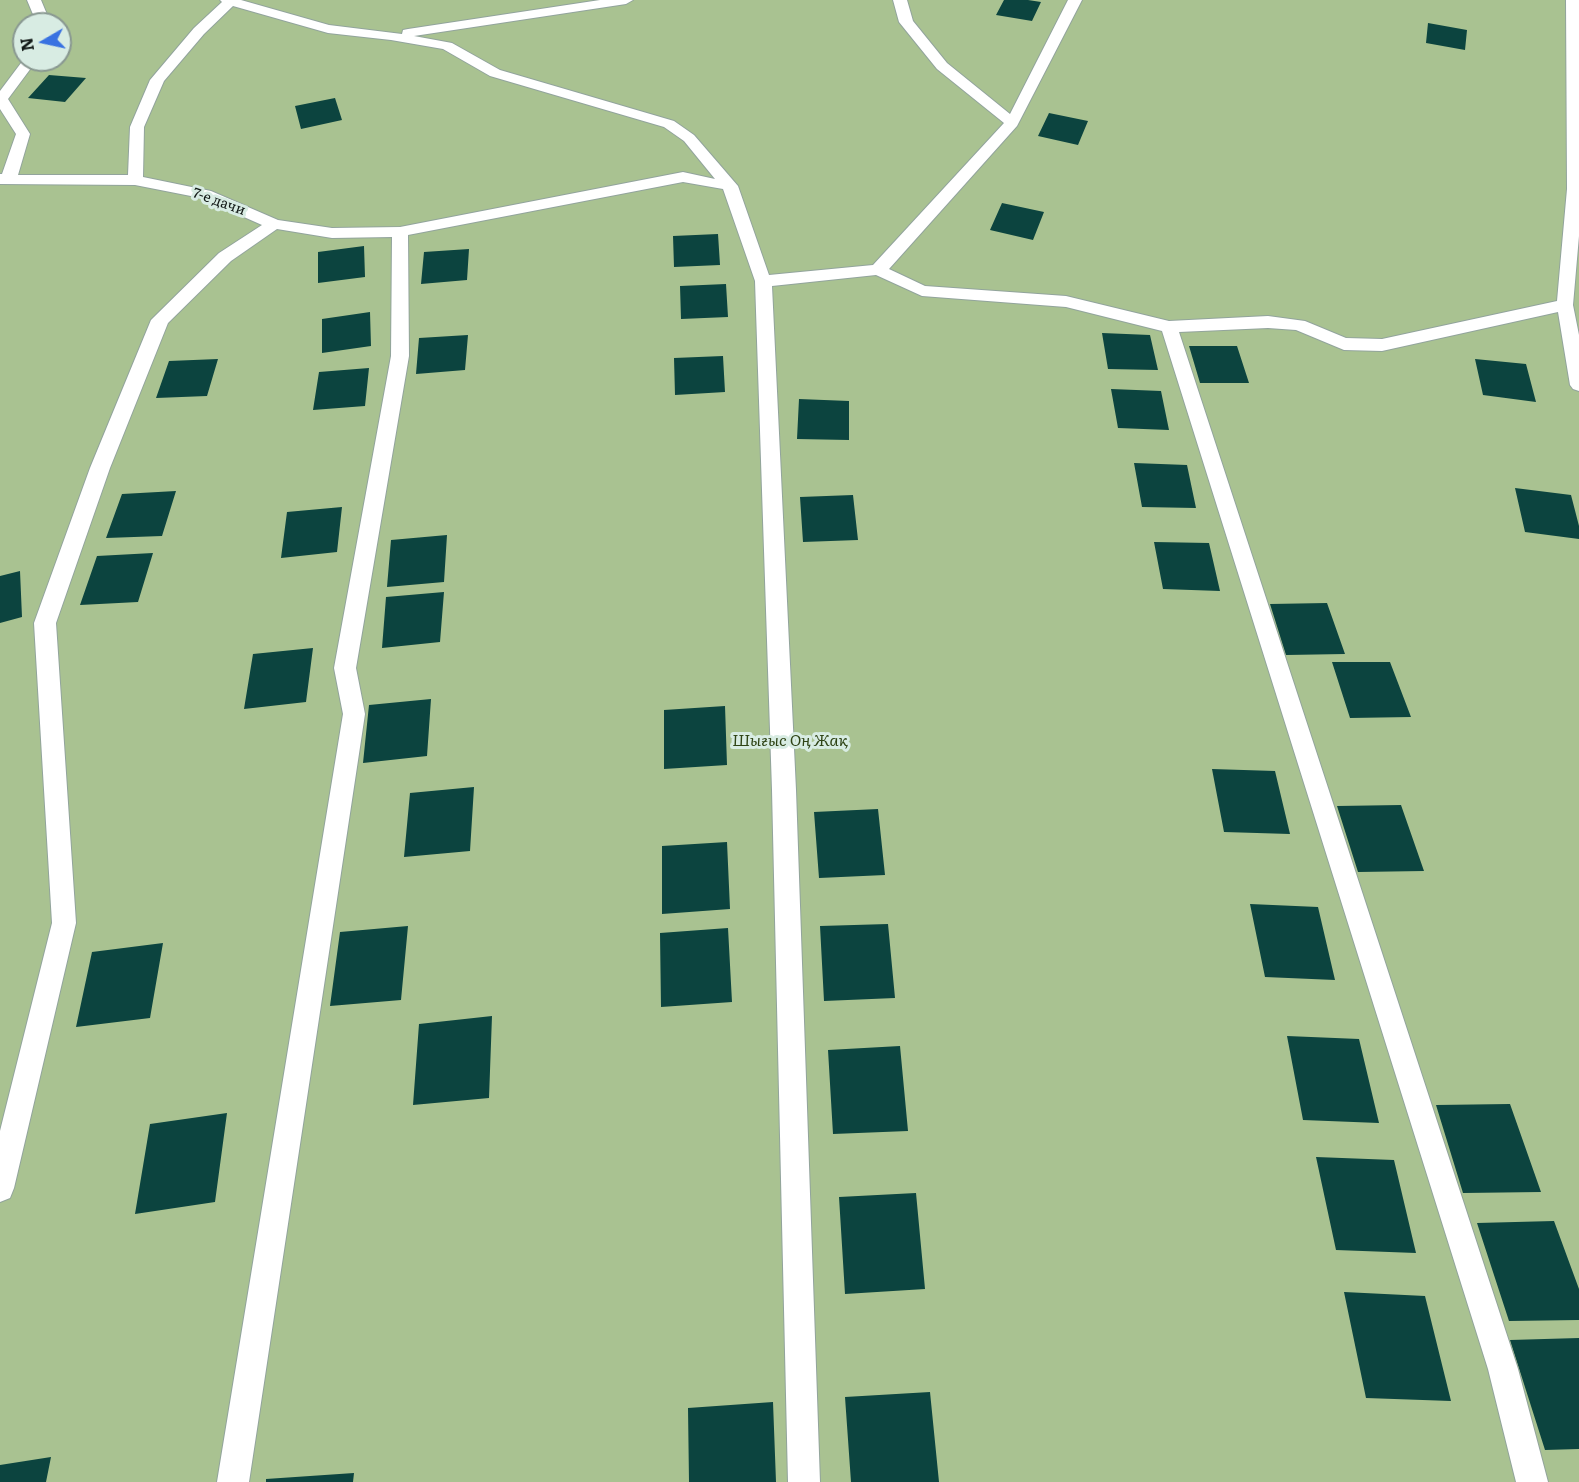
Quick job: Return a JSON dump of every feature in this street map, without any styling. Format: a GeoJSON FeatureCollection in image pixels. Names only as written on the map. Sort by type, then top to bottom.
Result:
{"type":"FeatureCollection","features":[{"type":"Feature","properties":{"kind":"lane"},"geometry":{"type":"LineString","coordinates":[[391,36],[626,0]]}},
{"type":"Feature","properties":{"kind":"lane"},"geometry":{"type":"LineString","coordinates":[[900,0],[906,22],[942,66],[1012,123]]}},
{"type":"Feature","properties":{"kind":"lane"},"geometry":{"type":"LineString","coordinates":[[878,270],[1012,123],[1075,0]]}},
{"type":"Feature","properties":{"kind":"lane"},"geometry":{"type":"LineString","coordinates":[[1573,0],[1577,189],[1565,305],[1579,385]]}},
{"type":"Feature","properties":{"kind":"lane"},"geometry":{"type":"LineString","coordinates":[[135,180],[137,127],[157,80],[228,1],[328,28],[447,46],[495,73],[669,124],[689,138],[730,186],[763,280],[784,802],[804,1482]]}},
{"type":"Feature","properties":{"kind":"lane"},"geometry":{"type":"LineString","coordinates":[[5,179],[23,134],[1,99],[21,72]]}},
{"type":"Feature","properties":{"kind":"lane","name":"7-е дачи"},"geometry":{"type":"LineString","coordinates":[[5,179],[135,180],[205,194],[274,224],[332,233],[400,232],[683,177],[730,186]]}},
{"type":"Feature","properties":{"kind":"lane"},"geometry":{"type":"LineString","coordinates":[[0,1188],[64,923],[45,622],[100,468],[160,320],[225,257],[274,224]]}},
{"type":"Feature","properties":{"kind":"lane"},"geometry":{"type":"LineString","coordinates":[[233,1482],[354,714],[345,668],[400,356],[400,232]]}},
{"type":"Feature","properties":{"kind":"lane"},"geometry":{"type":"LineString","coordinates":[[763,280],[878,270],[922,291],[1066,302],[1169,327],[1268,322],[1299,326],[1344,344],[1382,345],[1565,305]]}},
{"type":"Feature","properties":{"kind":"lane"},"geometry":{"type":"LineString","coordinates":[[1169,327],[1503,1369],[1532,1482]]}},
{"type":"Feature","properties":{"kind":"green space","name":"Шығыс Оң Жақ"},"geometry":{"type":"Polygon","coordinates":[[[0,0],[1579,0],[1579,1482],[0,1482],[0,0]]]}},
{"type":"Feature","properties":{"kind":"building"},"geometry":{"type":"Polygon","coordinates":[[[1004,0],[1041,2],[1032,21],[996,15],[1004,0]]]}},
{"type":"Feature","properties":{"kind":"building"},"geometry":{"type":"Polygon","coordinates":[[[1428,23],[1467,30],[1465,50],[1426,43],[1428,23]]]}},
{"type":"Feature","properties":{"kind":"building"},"geometry":{"type":"Polygon","coordinates":[[[49,75],[86,78],[65,102],[28,98],[49,75]]]}},
{"type":"Feature","properties":{"kind":"building"},"geometry":{"type":"Polygon","coordinates":[[[335,98],[342,120],[301,129],[295,106],[335,98]]]}},
{"type":"Feature","properties":{"kind":"building"},"geometry":{"type":"Polygon","coordinates":[[[1049,113],[1088,121],[1078,145],[1038,136],[1049,113]]]}},
{"type":"Feature","properties":{"kind":"building"},"geometry":{"type":"Polygon","coordinates":[[[1002,203],[1044,212],[1033,240],[990,230],[1002,203]]]}},
{"type":"Feature","properties":{"kind":"building"},"geometry":{"type":"Polygon","coordinates":[[[718,234],[720,265],[674,267],[673,236],[718,234]]]}},
{"type":"Feature","properties":{"kind":"building"},"geometry":{"type":"Polygon","coordinates":[[[364,246],[365,277],[318,283],[318,252],[364,246]]]}},
{"type":"Feature","properties":{"kind":"building"},"geometry":{"type":"Polygon","coordinates":[[[469,249],[467,280],[421,284],[424,252],[469,249]]]}},
{"type":"Feature","properties":{"kind":"building"},"geometry":{"type":"Polygon","coordinates":[[[726,284],[728,317],[681,319],[680,286],[726,284]]]}},
{"type":"Feature","properties":{"kind":"building"},"geometry":{"type":"Polygon","coordinates":[[[370,312],[371,346],[322,353],[322,319],[370,312]]]}},
{"type":"Feature","properties":{"kind":"building"},"geometry":{"type":"Polygon","coordinates":[[[1102,333],[1150,335],[1158,370],[1108,369],[1102,333]]]}},
{"type":"Feature","properties":{"kind":"building"},"geometry":{"type":"Polygon","coordinates":[[[468,335],[465,370],[416,374],[419,338],[468,335]]]}},
{"type":"Feature","properties":{"kind":"building"},"geometry":{"type":"Polygon","coordinates":[[[1189,346],[1237,346],[1249,383],[1200,383],[1189,346]]]}},
{"type":"Feature","properties":{"kind":"building"},"geometry":{"type":"Polygon","coordinates":[[[723,356],[725,392],[675,395],[674,358],[723,356]]]}},
{"type":"Feature","properties":{"kind":"building"},"geometry":{"type":"Polygon","coordinates":[[[218,359],[207,396],[156,398],[169,361],[218,359]]]}},
{"type":"Feature","properties":{"kind":"building"},"geometry":{"type":"Polygon","coordinates":[[[1475,359],[1526,364],[1536,402],[1483,395],[1475,359]]]}},
{"type":"Feature","properties":{"kind":"building"},"geometry":{"type":"Polygon","coordinates":[[[369,368],[365,406],[313,410],[319,372],[369,368]]]}},
{"type":"Feature","properties":{"kind":"building"},"geometry":{"type":"Polygon","coordinates":[[[1111,389],[1161,391],[1169,430],[1118,428],[1111,389]]]}},
{"type":"Feature","properties":{"kind":"building"},"geometry":{"type":"Polygon","coordinates":[[[799,399],[849,401],[849,440],[797,439],[799,399]]]}},
{"type":"Feature","properties":{"kind":"building"},"geometry":{"type":"Polygon","coordinates":[[[1134,463],[1187,465],[1196,508],[1142,507],[1134,463]]]}},
{"type":"Feature","properties":{"kind":"building"},"geometry":{"type":"Polygon","coordinates":[[[1515,488],[1571,495],[1579,526],[1579,539],[1525,532],[1515,488]]]}},
{"type":"Feature","properties":{"kind":"building"},"geometry":{"type":"Polygon","coordinates":[[[176,491],[162,536],[106,538],[122,494],[176,491]]]}},
{"type":"Feature","properties":{"kind":"building"},"geometry":{"type":"Polygon","coordinates":[[[853,495],[858,540],[803,542],[800,497],[853,495]]]}},
{"type":"Feature","properties":{"kind":"building"},"geometry":{"type":"Polygon","coordinates":[[[342,507],[337,552],[281,558],[287,512],[342,507]]]}},
{"type":"Feature","properties":{"kind":"building"},"geometry":{"type":"Polygon","coordinates":[[[447,535],[444,582],[387,587],[391,540],[447,535]]]}},
{"type":"Feature","properties":{"kind":"building"},"geometry":{"type":"Polygon","coordinates":[[[1154,542],[1209,543],[1220,591],[1163,589],[1154,542]]]}},
{"type":"Feature","properties":{"kind":"building"},"geometry":{"type":"Polygon","coordinates":[[[153,553],[138,602],[80,605],[97,556],[153,553]]]}},
{"type":"Feature","properties":{"kind":"building"},"geometry":{"type":"Polygon","coordinates":[[[20,571],[22,617],[0,623],[0,576],[20,571]]]}},
{"type":"Feature","properties":{"kind":"building"},"geometry":{"type":"Polygon","coordinates":[[[444,592],[440,642],[382,648],[386,597],[444,592]]]}},
{"type":"Feature","properties":{"kind":"building"},"geometry":{"type":"Polygon","coordinates":[[[1327,603],[1345,654],[1286,655],[1270,604],[1327,603]]]}},
{"type":"Feature","properties":{"kind":"building"},"geometry":{"type":"Polygon","coordinates":[[[313,648],[306,702],[244,709],[253,654],[313,648]]]}},
{"type":"Feature","properties":{"kind":"building"},"geometry":{"type":"Polygon","coordinates":[[[1332,662],[1390,662],[1411,717],[1350,718],[1332,662]]]}},
{"type":"Feature","properties":{"kind":"building"},"geometry":{"type":"Polygon","coordinates":[[[431,699],[427,756],[363,763],[369,705],[431,699]]]}},
{"type":"Feature","properties":{"kind":"building"},"geometry":{"type":"Polygon","coordinates":[[[725,706],[727,765],[664,769],[664,710],[725,706]]]}},
{"type":"Feature","properties":{"kind":"building"},"geometry":{"type":"Polygon","coordinates":[[[1212,769],[1275,771],[1290,834],[1224,832],[1212,769]]]}},
{"type":"Feature","properties":{"kind":"building"},"geometry":{"type":"Polygon","coordinates":[[[474,787],[470,851],[404,857],[410,793],[474,787]]]}},
{"type":"Feature","properties":{"kind":"building"},"geometry":{"type":"Polygon","coordinates":[[[1401,805],[1424,871],[1358,872],[1337,806],[1401,805]]]}},
{"type":"Feature","properties":{"kind":"building"},"geometry":{"type":"Polygon","coordinates":[[[878,809],[885,875],[819,878],[814,812],[878,809]]]}},
{"type":"Feature","properties":{"kind":"building"},"geometry":{"type":"Polygon","coordinates":[[[727,842],[730,909],[662,914],[662,846],[727,842]]]}},
{"type":"Feature","properties":{"kind":"building"},"geometry":{"type":"Polygon","coordinates":[[[1250,904],[1318,907],[1335,980],[1265,977],[1250,904]]]}},
{"type":"Feature","properties":{"kind":"building"},"geometry":{"type":"Polygon","coordinates":[[[888,924],[895,998],[824,1001],[820,926],[888,924]]]}},
{"type":"Feature","properties":{"kind":"building"},"geometry":{"type":"Polygon","coordinates":[[[408,926],[401,1000],[330,1006],[340,932],[408,926]]]}},
{"type":"Feature","properties":{"kind":"building"},"geometry":{"type":"Polygon","coordinates":[[[728,928],[732,1002],[661,1007],[660,933],[728,928]]]}},
{"type":"Feature","properties":{"kind":"building"},"geometry":{"type":"Polygon","coordinates":[[[163,943],[150,1018],[76,1027],[92,952],[163,943]]]}},
{"type":"Feature","properties":{"kind":"building"},"geometry":{"type":"Polygon","coordinates":[[[492,1016],[489,1098],[413,1105],[419,1024],[492,1016]]]}},
{"type":"Feature","properties":{"kind":"building"},"geometry":{"type":"Polygon","coordinates":[[[1287,1036],[1359,1039],[1379,1123],[1303,1120],[1287,1036]]]}},
{"type":"Feature","properties":{"kind":"building"},"geometry":{"type":"Polygon","coordinates":[[[900,1046],[908,1131],[833,1134],[828,1050],[900,1046]]]}},
{"type":"Feature","properties":{"kind":"building"},"geometry":{"type":"Polygon","coordinates":[[[1510,1104],[1541,1192],[1463,1193],[1436,1105],[1510,1104]]]}},
{"type":"Feature","properties":{"kind":"building"},"geometry":{"type":"Polygon","coordinates":[[[227,1113],[215,1202],[135,1214],[150,1124],[227,1113]]]}},
{"type":"Feature","properties":{"kind":"building"},"geometry":{"type":"Polygon","coordinates":[[[1316,1157],[1394,1160],[1416,1253],[1336,1250],[1316,1157]]]}},
{"type":"Feature","properties":{"kind":"building"},"geometry":{"type":"Polygon","coordinates":[[[916,1193],[925,1289],[845,1294],[839,1197],[916,1193]]]}},
{"type":"Feature","properties":{"kind":"building"},"geometry":{"type":"Polygon","coordinates":[[[1554,1221],[1579,1289],[1579,1320],[1509,1321],[1477,1223],[1554,1221]]]}},
{"type":"Feature","properties":{"kind":"building"},"geometry":{"type":"Polygon","coordinates":[[[1344,1292],[1425,1296],[1451,1401],[1366,1398],[1344,1292]]]}},
{"type":"Feature","properties":{"kind":"building"},"geometry":{"type":"Polygon","coordinates":[[[1579,1338],[1579,1449],[1545,1450],[1510,1340],[1579,1338]]]}},
{"type":"Feature","properties":{"kind":"building"},"geometry":{"type":"Polygon","coordinates":[[[930,1392],[939,1482],[851,1482],[845,1397],[930,1392]]]}},
{"type":"Feature","properties":{"kind":"building"},"geometry":{"type":"Polygon","coordinates":[[[773,1402],[776,1482],[689,1482],[688,1408],[773,1402]]]}},
{"type":"Feature","properties":{"kind":"building"},"geometry":{"type":"Polygon","coordinates":[[[51,1457],[46,1482],[0,1482],[0,1465],[51,1457]]]}},
{"type":"Feature","properties":{"kind":"building"},"geometry":{"type":"Polygon","coordinates":[[[354,1473],[353,1482],[266,1482],[266,1479],[354,1473]]]}}]}
